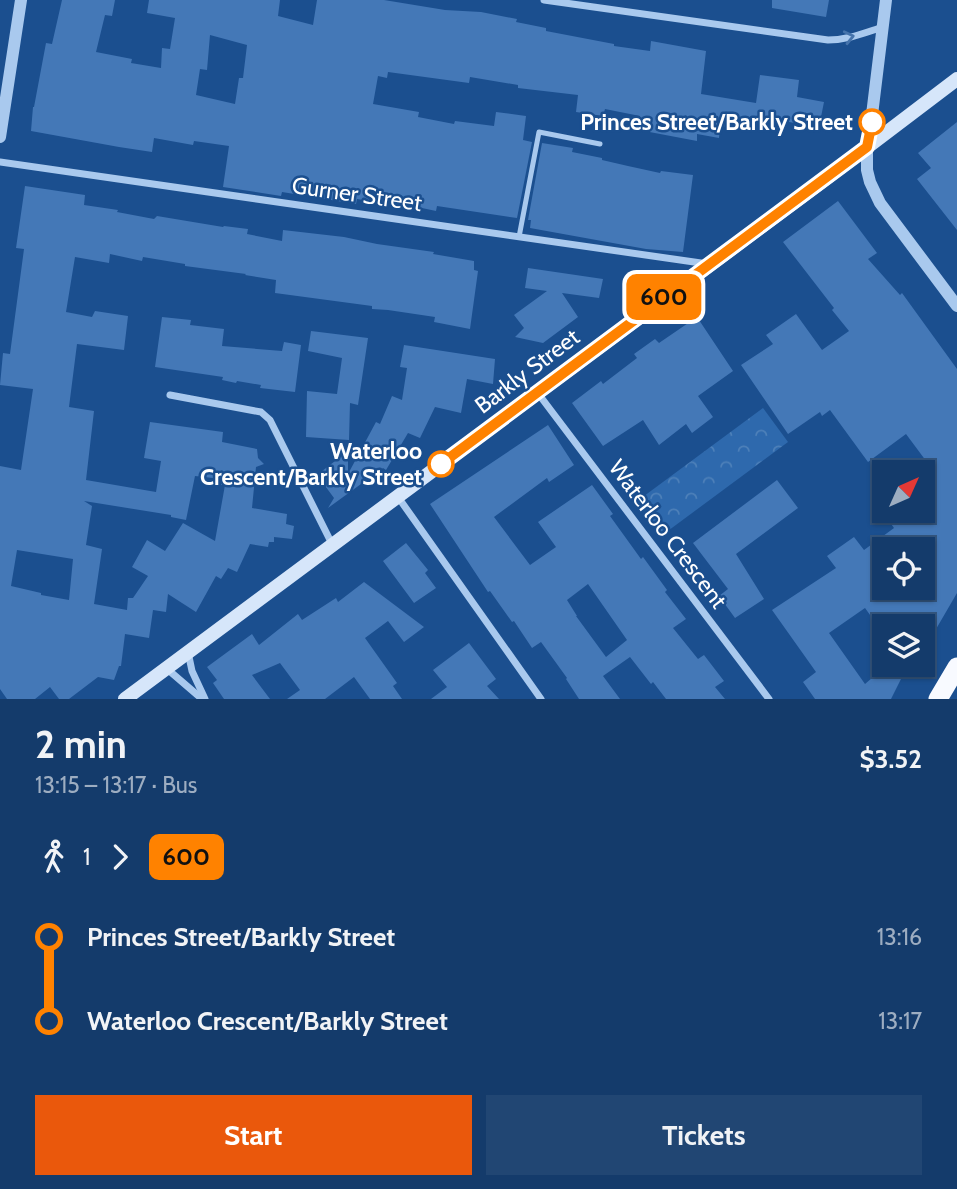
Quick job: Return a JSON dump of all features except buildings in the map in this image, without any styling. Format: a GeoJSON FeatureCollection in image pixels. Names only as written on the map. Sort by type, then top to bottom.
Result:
{"type":"FeatureCollection","features":[{"type":"Feature","properties":{"kind":"highway"},"geometry":{"type":"LineString","coordinates":[[938,699],[957,667]]}},
{"type":"Feature","properties":{"kind":"main road","name":"Barkly Street"},"geometry":{"type":"LineString","coordinates":[[125,699],[957,79]]}},
{"type":"Feature","properties":{"kind":"street"},"geometry":{"type":"LineString","coordinates":[[0,137],[21,0]]}},
{"type":"Feature","properties":{"kind":"street"},"geometry":{"type":"LineString","coordinates":[[544,0],[814,38],[841,40],[883,27]]}},
{"type":"Feature","properties":{"kind":"street"},"geometry":{"type":"LineString","coordinates":[[886,0],[867,147],[867,170],[874,193],[884,210],[957,306]]}},
{"type":"Feature","properties":{"kind":"street","name":"Gurner Street"},"geometry":{"type":"LineString","coordinates":[[0,162],[709,264]]}},
{"type":"Feature","properties":{"kind":"street","name":"Waterloo Crescent"},"geometry":{"type":"LineString","coordinates":[[537,392],[769,699]]}},
{"type":"Feature","properties":{"kind":"street"},"geometry":{"type":"LineString","coordinates":[[170,395],[261,412],[270,420],[332,544]]}},
{"type":"Feature","properties":{"kind":"street"},"geometry":{"type":"LineString","coordinates":[[398,496],[541,699]]}},
{"type":"Feature","properties":{"kind":"street"},"geometry":{"type":"LineString","coordinates":[[187,652],[204,699]]}},
{"type":"Feature","properties":{"kind":"street"},"geometry":{"type":"LineString","coordinates":[[166,668],[204,699]]}},
{"type":"Feature","properties":{"kind":"lane"},"geometry":{"type":"LineString","coordinates":[[520,237],[539,132],[600,144]]}},
{"type":"Feature","properties":{"kind":"green space"},"geometry":{"type":"Polygon","coordinates":[[[763,408],[788,442],[661,536],[636,502],[763,408]]]}},
{"type":"Feature","properties":{"kind":"bus line","name":"600"},"geometry":{"type":"LineString","coordinates":[[441,464],[867,147],[872,122]]}},
{"type":"Feature","properties":{"kind":"place","name":"Princes Street/Barkly Street"},"geometry":{"type":"Point","coordinates":[872,122]}},
{"type":"Feature","properties":{"kind":"place","name":"Waterloo Crescent/Barkly Street"},"geometry":{"type":"Point","coordinates":[441,464]}}]}
